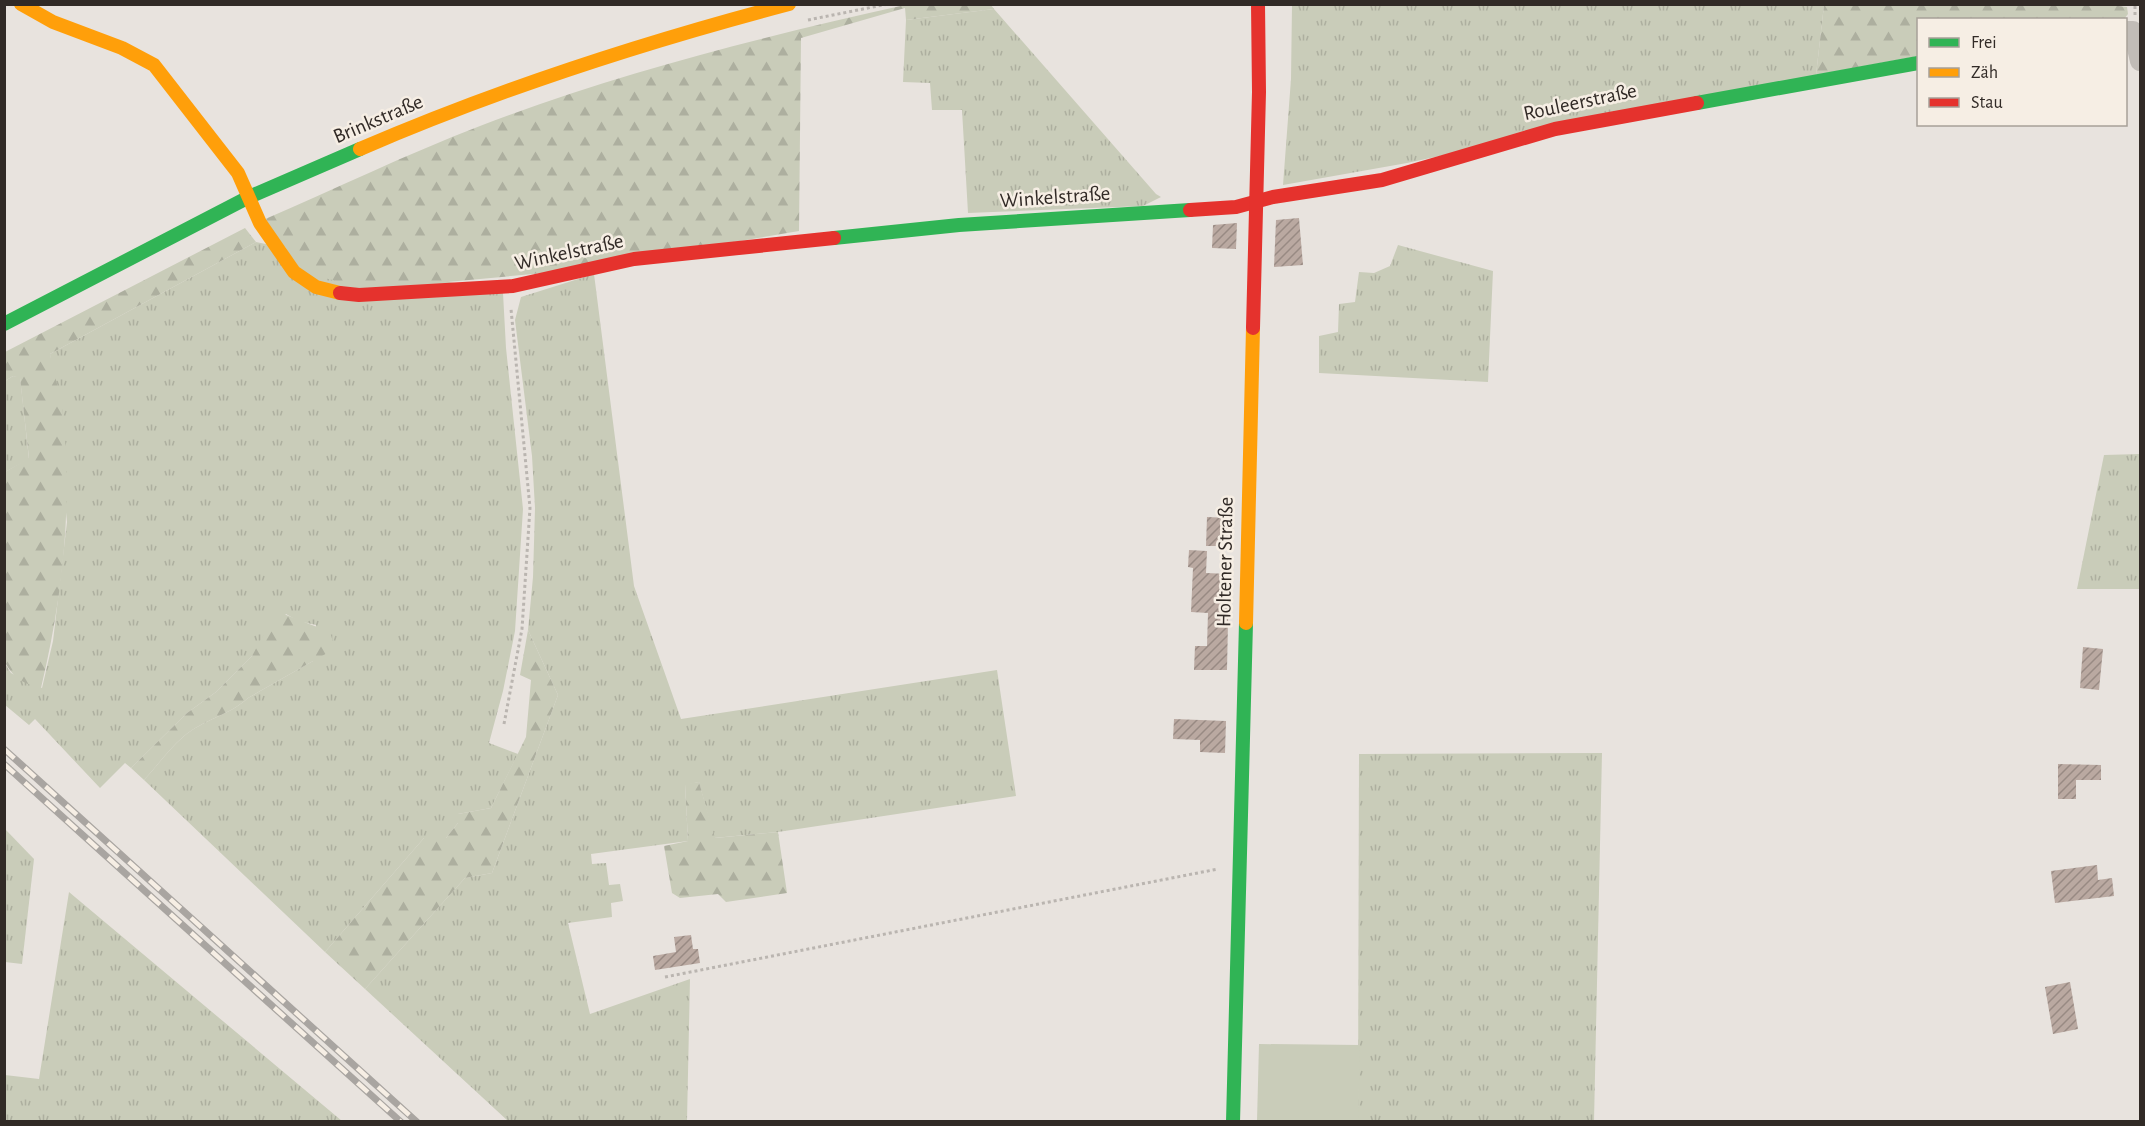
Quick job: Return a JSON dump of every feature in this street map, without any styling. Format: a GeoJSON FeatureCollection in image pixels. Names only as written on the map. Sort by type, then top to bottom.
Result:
{"type":"FeatureCollection","features":[{"type":"Feature","properties":{"kind":"street","name":"Winkelstraße"},"geometry":{"type":"LineString","coordinates":[[21,4],[63,27],[141,56],[154,65],[238,173],[278,252],[294,273],[316,287],[335,293],[359,295],[513,286],[634,259],[959,225],[1236,207],[1254,202]]}},
{"type":"Feature","properties":{"kind":"street","name":"Brinkstraße"},"geometry":{"type":"LineString","coordinates":[[4,324],[249,197],[399,132],[542,76],[682,32],[789,4]]}},
{"type":"Feature","properties":{"kind":"street","name":"Holtener Straße"},"geometry":{"type":"LineString","coordinates":[[1233,1122],[1254,202],[1259,92],[1258,4]]}},
{"type":"Feature","properties":{"kind":"street"},"geometry":{"type":"LineString","coordinates":[[2129,31],[2140,61]]}},
{"type":"Feature","properties":{"kind":"street","name":"Rouleerstraße"},"geometry":{"type":"LineString","coordinates":[[1254,202],[1382,180],[1555,129],[1917,63]]}},
{"type":"Feature","properties":{"kind":"path"},"geometry":{"type":"LineString","coordinates":[[799,22],[888,4]]}},
{"type":"Feature","properties":{"kind":"path"},"geometry":{"type":"LineString","coordinates":[[504,724],[522,629],[530,508],[511,315],[513,286]]}},
{"type":"Feature","properties":{"kind":"path"},"geometry":{"type":"LineString","coordinates":[[665,977],[1238,866]]}},
{"type":"Feature","properties":{"kind":"green space"},"geometry":{"type":"Polygon","coordinates":[[[2102,4],[2127,7],[2128,14],[2125,18],[1917,18],[1917,56],[1816,75],[1824,5],[2102,4]]]}},
{"type":"Feature","properties":{"kind":"green space"},"geometry":{"type":"Polygon","coordinates":[[[905,5],[991,5],[994,9],[906,20],[905,8],[801,38],[799,231],[555,272],[371,289],[307,274],[263,220],[453,137],[584,89],[744,43],[905,5]]]}},
{"type":"Feature","properties":{"kind":"green space"},"geometry":{"type":"Polygon","coordinates":[[[1292,5],[1824,5],[1816,75],[1407,163],[1283,185],[1291,79],[1292,5]]]}},
{"type":"Feature","properties":{"kind":"green space"},"geometry":{"type":"Polygon","coordinates":[[[994,9],[1161,197],[1143,206],[968,213],[962,110],[932,110],[930,83],[903,82],[906,20],[994,9]]]}},
{"type":"Feature","properties":{"kind":"green space"},"geometry":{"type":"Polygon","coordinates":[[[245,228],[256,242],[50,354],[62,408],[66,450],[64,553],[55,621],[41,688],[24,682],[15,676],[5,662],[5,472],[29,458],[20,378],[13,376],[5,381],[5,352],[245,228]]]}},
{"type":"Feature","properties":{"kind":"green space"},"geometry":{"type":"Polygon","coordinates":[[[256,242],[503,293],[506,348],[523,509],[515,631],[503,691],[489,743],[518,754],[491,808],[458,814],[458,823],[446,838],[424,838],[325,952],[144,780],[173,747],[191,731],[233,709],[313,661],[316,625],[298,621],[286,614],[252,656],[216,692],[187,713],[131,768],[125,763],[100,788],[35,719],[29,725],[5,705],[4,662],[11,673],[42,688],[53,641],[67,522],[50,354],[256,242]]]}},
{"type":"Feature","properties":{"kind":"green space"},"geometry":{"type":"Polygon","coordinates":[[[1398,245],[1493,271],[1488,382],[1319,373],[1319,336],[1338,332],[1339,304],[1355,302],[1359,272],[1374,273],[1390,266],[1398,245]]]}},
{"type":"Feature","properties":{"kind":"green space"},"geometry":{"type":"Polygon","coordinates":[[[594,274],[634,586],[681,719],[997,670],[1016,796],[778,832],[714,838],[699,782],[685,785],[688,841],[591,854],[592,864],[606,863],[609,885],[620,884],[623,901],[611,903],[612,917],[568,923],[590,1014],[690,979],[687,1121],[508,1121],[365,989],[465,878],[492,873],[558,695],[528,630],[533,577],[535,508],[532,456],[515,320],[521,297],[594,274]]]}},
{"type":"Feature","properties":{"kind":"green space"},"geometry":{"type":"Polygon","coordinates":[[[13,376],[20,377],[29,459],[5,472],[5,381],[13,376]]]}},
{"type":"Feature","properties":{"kind":"green space"},"geometry":{"type":"Polygon","coordinates":[[[2140,454],[2140,589],[2077,589],[2104,455],[2140,454]]]}},
{"type":"Feature","properties":{"kind":"green space"},"geometry":{"type":"Polygon","coordinates":[[[281,613],[330,632],[334,645],[329,652],[191,731],[173,747],[144,780],[131,768],[187,713],[216,692],[252,656],[274,616],[281,613]]]}},
{"type":"Feature","properties":{"kind":"green space"},"geometry":{"type":"Polygon","coordinates":[[[528,630],[558,695],[492,873],[465,878],[365,989],[325,952],[424,838],[446,838],[458,823],[458,814],[491,808],[526,737],[531,680],[520,675],[528,630]]]}},
{"type":"Feature","properties":{"kind":"green space"},"geometry":{"type":"Polygon","coordinates":[[[1602,753],[1594,1121],[1358,1122],[1359,754],[1602,753]]]}},
{"type":"Feature","properties":{"kind":"green space"},"geometry":{"type":"Polygon","coordinates":[[[699,782],[715,838],[778,832],[787,893],[726,902],[718,894],[680,898],[672,893],[664,846],[688,841],[685,784],[699,782]]]}},
{"type":"Feature","properties":{"kind":"green space"},"geometry":{"type":"Polygon","coordinates":[[[5,829],[34,859],[22,964],[5,962],[5,829]]]}},
{"type":"Feature","properties":{"kind":"green space"},"geometry":{"type":"Polygon","coordinates":[[[69,892],[342,1121],[5,1121],[5,1075],[39,1079],[69,892]]]}},
{"type":"Feature","properties":{"kind":"green space"},"geometry":{"type":"Polygon","coordinates":[[[1259,1044],[1360,1045],[1358,1121],[1257,1121],[1259,1044]]]}},
{"type":"Feature","properties":{"kind":"building"},"geometry":{"type":"Polygon","coordinates":[[[1299,218],[1303,265],[1274,267],[1276,220],[1299,218]]]}},
{"type":"Feature","properties":{"kind":"building"},"geometry":{"type":"Polygon","coordinates":[[[1237,223],[1236,249],[1212,248],[1213,225],[1237,223]]]}},
{"type":"Feature","properties":{"kind":"building"},"geometry":{"type":"Polygon","coordinates":[[[1207,517],[1230,518],[1229,546],[1206,546],[1207,517]]]}},
{"type":"Feature","properties":{"kind":"building"},"geometry":{"type":"Polygon","coordinates":[[[1189,550],[1207,551],[1206,573],[1229,574],[1227,670],[1194,670],[1195,646],[1207,646],[1208,613],[1191,612],[1193,568],[1188,567],[1189,550]]]}},
{"type":"Feature","properties":{"kind":"building"},"geometry":{"type":"Polygon","coordinates":[[[2083,647],[2103,649],[2099,690],[2080,688],[2083,647]]]}},
{"type":"Feature","properties":{"kind":"building"},"geometry":{"type":"Polygon","coordinates":[[[1174,719],[1226,721],[1225,753],[1200,752],[1200,740],[1173,739],[1174,719]]]}},
{"type":"Feature","properties":{"kind":"building"},"geometry":{"type":"Polygon","coordinates":[[[2058,764],[2101,765],[2101,780],[2076,780],[2076,799],[2058,799],[2058,764]]]}},
{"type":"Feature","properties":{"kind":"building"},"geometry":{"type":"Polygon","coordinates":[[[2097,865],[2098,880],[2112,878],[2114,896],[2055,903],[2051,871],[2097,865]]]}},
{"type":"Feature","properties":{"kind":"building"},"geometry":{"type":"Polygon","coordinates":[[[691,935],[693,949],[698,949],[700,963],[655,970],[653,956],[676,952],[674,937],[691,935]]]}},
{"type":"Feature","properties":{"kind":"building"},"geometry":{"type":"Polygon","coordinates":[[[2070,982],[2078,1029],[2053,1034],[2045,987],[2070,982]]]}},
{"type":"Feature","properties":{"kind":"railway"},"geometry":{"type":"LineString","coordinates":[[4,749],[417,1122]]}},
{"type":"Feature","properties":{"kind":"railway"},"geometry":{"type":"LineString","coordinates":[[4,764],[401,1122]]}},
{"type":"Feature","properties":{"kind":"traffic: fast"},"geometry":{"type":"LineString","coordinates":[[1697,103],[1917,63]]}},
{"type":"Feature","properties":{"kind":"traffic: fast"},"geometry":{"type":"LineString","coordinates":[[4,324],[249,197],[360,149]]}},
{"type":"Feature","properties":{"kind":"traffic: fast"},"geometry":{"type":"LineString","coordinates":[[834,238],[959,225],[1190,210]]}},
{"type":"Feature","properties":{"kind":"traffic: fast"},"geometry":{"type":"LineString","coordinates":[[1233,1122],[1246,623]]}},
{"type":"Feature","properties":{"kind":"traffic: slow"},"geometry":{"type":"LineString","coordinates":[[21,4],[53,22],[122,48],[154,65],[238,173],[260,223],[294,272],[316,287],[340,293]]}},
{"type":"Feature","properties":{"kind":"traffic: slow"},"geometry":{"type":"LineString","coordinates":[[360,149],[466,106],[572,68],[789,4]]}},
{"type":"Feature","properties":{"kind":"traffic: slow"},"geometry":{"type":"LineString","coordinates":[[1246,623],[1253,328]]}},
{"type":"Feature","properties":{"kind":"traffic: jam"},"geometry":{"type":"LineString","coordinates":[[1253,328],[1259,92],[1258,4]]}},
{"type":"Feature","properties":{"kind":"traffic: jam"},"geometry":{"type":"LineString","coordinates":[[1190,210],[1236,207],[1273,197],[1382,180],[1555,129],[1697,103]]}},
{"type":"Feature","properties":{"kind":"traffic: jam"},"geometry":{"type":"LineString","coordinates":[[340,293],[359,295],[513,286],[634,259],[834,238]]}}]}
